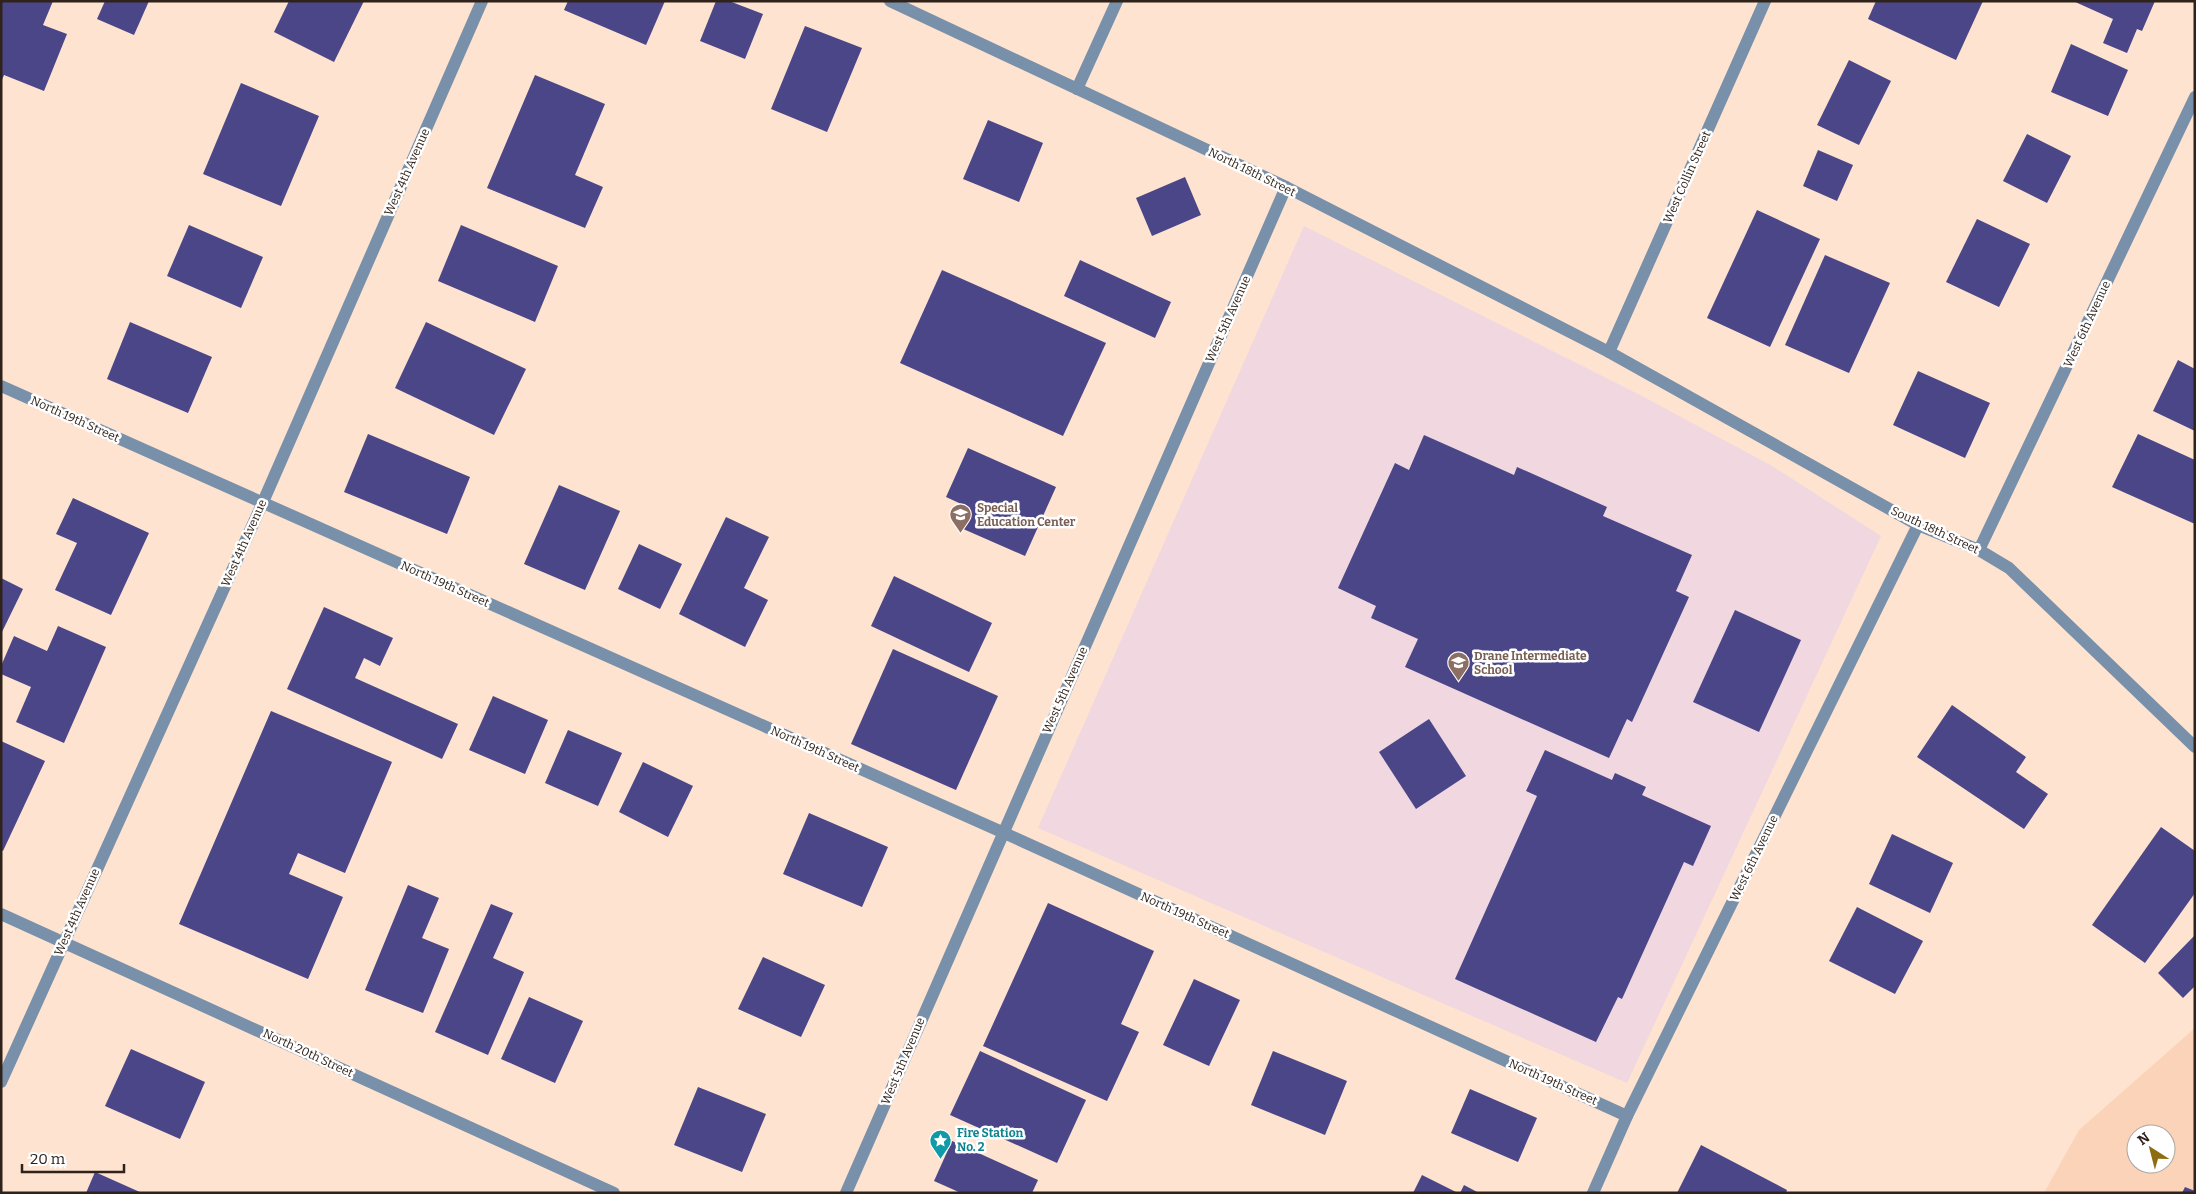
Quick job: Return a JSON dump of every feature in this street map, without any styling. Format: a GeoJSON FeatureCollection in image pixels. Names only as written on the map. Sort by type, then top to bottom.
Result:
{"type":"FeatureCollection","features":[{"type":"Feature","properties":{"kind":"street","name":"West 4th Avenue"},"geometry":{"type":"LineString","coordinates":[[1,1082],[262,502],[482,1]]}},
{"type":"Feature","properties":{"kind":"street","name":"North 18th Street"},"geometry":{"type":"LineString","coordinates":[[890,1],[1286,187],[1609,352]]}},
{"type":"Feature","properties":{"kind":"street"},"geometry":{"type":"LineString","coordinates":[[1077,89],[1117,1]]}},
{"type":"Feature","properties":{"kind":"street","name":"West Collin Street"},"geometry":{"type":"LineString","coordinates":[[1609,352],[1765,1]]}},
{"type":"Feature","properties":{"kind":"street","name":"West 6th Avenue"},"geometry":{"type":"LineString","coordinates":[[1979,550],[2195,97]]}},
{"type":"Feature","properties":{"kind":"street","name":"West 5th Avenue"},"geometry":{"type":"LineString","coordinates":[[846,1193],[1002,832],[1286,187]]}},
{"type":"Feature","properties":{"kind":"street","name":"South 18th Street"},"geometry":{"type":"LineString","coordinates":[[1609,352],[1918,525],[1979,550],[2009,568],[2195,747]]}},
{"type":"Feature","properties":{"kind":"street","name":"North 19th Street"},"geometry":{"type":"LineString","coordinates":[[1,386],[1002,832],[1628,1116]]}},
{"type":"Feature","properties":{"kind":"street","name":"West 6th Avenue"},"geometry":{"type":"LineString","coordinates":[[1593,1193],[1628,1116],[1918,525]]}},
{"type":"Feature","properties":{"kind":"street","name":"North 20th Street"},"geometry":{"type":"LineString","coordinates":[[1,914],[613,1192]]}},
{"type":"Feature","properties":{"kind":"shaded area","name":"Drane Intermediate School"},"geometry":{"type":"Polygon","coordinates":[[[1304,226],[1642,396],[1772,466],[1881,536],[1627,1083],[1038,828],[1304,226]]]}},
{"type":"Feature","properties":{"kind":"shaded area"},"geometry":{"type":"Polygon","coordinates":[[[2195,1028],[2195,1193],[2044,1193],[2079,1130],[2195,1028]]]}},
{"type":"Feature","properties":{"kind":"building"},"geometry":{"type":"Polygon","coordinates":[[[1,1],[53,1],[43,25],[67,34],[44,91],[4,75],[1,82],[1,1]]]}},
{"type":"Feature","properties":{"kind":"building"},"geometry":{"type":"Polygon","coordinates":[[[105,1],[149,1],[134,35],[97,19],[105,1]]]}},
{"type":"Feature","properties":{"kind":"building"},"geometry":{"type":"Polygon","coordinates":[[[289,1],[364,1],[334,62],[274,32],[289,1]]]}},
{"type":"Feature","properties":{"kind":"building"},"geometry":{"type":"Polygon","coordinates":[[[568,1],[665,1],[646,45],[564,10],[568,1]]]}},
{"type":"Feature","properties":{"kind":"building"},"geometry":{"type":"Polygon","coordinates":[[[716,1],[729,1],[763,14],[745,59],[700,41],[716,1]]]}},
{"type":"Feature","properties":{"kind":"building"},"geometry":{"type":"Polygon","coordinates":[[[1876,1],[1983,1],[1956,60],[1868,19],[1876,1]]]}},
{"type":"Feature","properties":{"kind":"building"},"geometry":{"type":"Polygon","coordinates":[[[2073,1],[2155,1],[2142,31],[2137,29],[2127,53],[2103,43],[2113,19],[2073,1]]]}},
{"type":"Feature","properties":{"kind":"building"},"geometry":{"type":"Polygon","coordinates":[[[805,26],[862,48],[827,132],[771,109],[805,26]]]}},
{"type":"Feature","properties":{"kind":"building"},"geometry":{"type":"Polygon","coordinates":[[[2071,44],[2128,70],[2108,116],[2051,92],[2071,44]]]}},
{"type":"Feature","properties":{"kind":"building"},"geometry":{"type":"Polygon","coordinates":[[[1849,60],[1891,81],[1859,145],[1817,125],[1849,60]]]}},
{"type":"Feature","properties":{"kind":"building"},"geometry":{"type":"Polygon","coordinates":[[[535,75],[605,104],[575,175],[603,187],[585,228],[487,188],[535,75]]]}},
{"type":"Feature","properties":{"kind":"building"},"geometry":{"type":"Polygon","coordinates":[[[241,83],[319,116],[281,206],[203,174],[241,83]]]}},
{"type":"Feature","properties":{"kind":"building"},"geometry":{"type":"Polygon","coordinates":[[[988,120],[1043,143],[1019,202],[963,179],[988,120]]]}},
{"type":"Feature","properties":{"kind":"building"},"geometry":{"type":"Polygon","coordinates":[[[2027,134],[2071,156],[2047,203],[2003,181],[2027,134]]]}},
{"type":"Feature","properties":{"kind":"building"},"geometry":{"type":"Polygon","coordinates":[[[1818,150],[1853,165],[1837,201],[1803,186],[1818,150]]]}},
{"type":"Feature","properties":{"kind":"building"},"geometry":{"type":"Polygon","coordinates":[[[1185,177],[1201,215],[1152,236],[1136,198],[1185,177]]]}},
{"type":"Feature","properties":{"kind":"building"},"geometry":{"type":"Polygon","coordinates":[[[1757,210],[1820,239],[1770,347],[1707,318],[1757,210]]]}},
{"type":"Feature","properties":{"kind":"building"},"geometry":{"type":"Polygon","coordinates":[[[1977,219],[2030,244],[1999,307],[1946,282],[1977,219]]]}},
{"type":"Feature","properties":{"kind":"building"},"geometry":{"type":"Polygon","coordinates":[[[189,225],[263,257],[241,308],[167,276],[189,225]]]}},
{"type":"Feature","properties":{"kind":"building"},"geometry":{"type":"Polygon","coordinates":[[[461,225],[558,266],[535,322],[438,281],[461,225]]]}},
{"type":"Feature","properties":{"kind":"building"},"geometry":{"type":"Polygon","coordinates":[[[1825,255],[1890,283],[1849,373],[1785,345],[1825,255]]]}},
{"type":"Feature","properties":{"kind":"building"},"geometry":{"type":"Polygon","coordinates":[[[1080,260],[1171,302],[1155,338],[1064,296],[1080,260]]]}},
{"type":"Feature","properties":{"kind":"building"},"geometry":{"type":"Polygon","coordinates":[[[942,270],[1106,343],[1063,436],[900,363],[942,270]]]}},
{"type":"Feature","properties":{"kind":"building"},"geometry":{"type":"Polygon","coordinates":[[[130,322],[212,357],[188,413],[107,379],[130,322]]]}},
{"type":"Feature","properties":{"kind":"building"},"geometry":{"type":"Polygon","coordinates":[[[426,322],[526,369],[494,435],[395,388],[426,322]]]}},
{"type":"Feature","properties":{"kind":"building"},"geometry":{"type":"Polygon","coordinates":[[[2178,360],[2195,369],[2195,431],[2153,411],[2178,360]]]}},
{"type":"Feature","properties":{"kind":"building"},"geometry":{"type":"Polygon","coordinates":[[[1918,371],[1990,403],[1965,458],[1893,425],[1918,371]]]}},
{"type":"Feature","properties":{"kind":"building"},"geometry":{"type":"Polygon","coordinates":[[[368,434],[470,477],[447,534],[344,492],[368,434]]]}},
{"type":"Feature","properties":{"kind":"building"},"geometry":{"type":"Polygon","coordinates":[[[2138,434],[2195,460],[2195,524],[2112,487],[2138,434]]]}},
{"type":"Feature","properties":{"kind":"building"},"geometry":{"type":"Polygon","coordinates":[[[1424,435],[1514,475],[1517,467],[1607,507],[1603,516],[1692,555],[1676,591],[1689,597],[1632,722],[1627,719],[1609,758],[1405,667],[1418,639],[1371,618],[1376,606],[1338,588],[1395,463],[1409,470],[1424,435]]]}},
{"type":"Feature","properties":{"kind":"building"},"geometry":{"type":"Polygon","coordinates":[[[968,448],[1056,487],[1025,556],[961,528],[970,508],[946,497],[968,448]]]}},
{"type":"Feature","properties":{"kind":"building"},"geometry":{"type":"Polygon","coordinates":[[[559,485],[620,511],[585,590],[524,564],[559,485]]]}},
{"type":"Feature","properties":{"kind":"building"},"geometry":{"type":"Polygon","coordinates":[[[73,498],[149,533],[111,615],[55,590],[77,543],[56,534],[73,498]]]}},
{"type":"Feature","properties":{"kind":"building"},"geometry":{"type":"Polygon","coordinates":[[[726,517],[769,537],[744,588],[768,600],[745,647],[679,614],[726,517]]]}},
{"type":"Feature","properties":{"kind":"building"},"geometry":{"type":"Polygon","coordinates":[[[639,544],[682,564],[660,609],[618,589],[639,544]]]}},
{"type":"Feature","properties":{"kind":"building"},"geometry":{"type":"Polygon","coordinates":[[[894,576],[992,623],[969,672],[871,626],[894,576]]]}},
{"type":"Feature","properties":{"kind":"building"},"geometry":{"type":"Polygon","coordinates":[[[1,578],[23,589],[1,634],[1,578]]]}},
{"type":"Feature","properties":{"kind":"building"},"geometry":{"type":"Polygon","coordinates":[[[324,607],[393,638],[380,666],[364,658],[355,678],[458,724],[442,759],[287,689],[324,607]]]}},
{"type":"Feature","properties":{"kind":"building"},"geometry":{"type":"Polygon","coordinates":[[[1735,610],[1801,640],[1759,732],[1693,702],[1735,610]]]}},
{"type":"Feature","properties":{"kind":"building"},"geometry":{"type":"Polygon","coordinates":[[[58,626],[106,647],[64,743],[16,722],[31,687],[1,674],[1,666],[14,636],[47,651],[58,626]]]}},
{"type":"Feature","properties":{"kind":"building"},"geometry":{"type":"Polygon","coordinates":[[[893,649],[998,696],[956,790],[851,744],[893,649]]]}},
{"type":"Feature","properties":{"kind":"building"},"geometry":{"type":"Polygon","coordinates":[[[493,696],[548,720],[525,774],[469,750],[493,696]]]}},
{"type":"Feature","properties":{"kind":"building"},"geometry":{"type":"Polygon","coordinates":[[[1952,705],[2026,757],[2016,772],[2048,794],[2024,829],[1917,757],[1952,705]]]}},
{"type":"Feature","properties":{"kind":"building"},"geometry":{"type":"Polygon","coordinates":[[[271,711],[392,762],[345,873],[298,853],[289,874],[343,897],[308,979],[179,924],[271,711]]]}},
{"type":"Feature","properties":{"kind":"building"},"geometry":{"type":"Polygon","coordinates":[[[1429,719],[1466,776],[1416,809],[1379,752],[1429,719]]]}},
{"type":"Feature","properties":{"kind":"building"},"geometry":{"type":"Polygon","coordinates":[[[568,730],[622,753],[598,806],[545,783],[568,730]]]}},
{"type":"Feature","properties":{"kind":"building"},"geometry":{"type":"Polygon","coordinates":[[[1,741],[45,761],[3,851],[1,850],[1,741]]]}},
{"type":"Feature","properties":{"kind":"building"},"geometry":{"type":"Polygon","coordinates":[[[1545,750],[1612,780],[1615,773],[1646,787],[1642,795],[1711,826],[1693,866],[1684,862],[1622,999],[1618,997],[1596,1042],[1455,979],[1537,796],[1526,791],[1545,750]]]}},
{"type":"Feature","properties":{"kind":"building"},"geometry":{"type":"Polygon","coordinates":[[[643,762],[693,786],[668,837],[619,812],[643,762]]]}},
{"type":"Feature","properties":{"kind":"building"},"geometry":{"type":"Polygon","coordinates":[[[809,813],[888,847],[862,907],[783,874],[809,813]]]}},
{"type":"Feature","properties":{"kind":"building"},"geometry":{"type":"Polygon","coordinates":[[[2161,827],[2195,851],[2195,893],[2145,963],[2092,925],[2161,827]]]}},
{"type":"Feature","properties":{"kind":"building"},"geometry":{"type":"Polygon","coordinates":[[[1892,834],[1953,863],[1930,913],[1869,884],[1892,834]]]}},
{"type":"Feature","properties":{"kind":"building"},"geometry":{"type":"Polygon","coordinates":[[[408,885],[439,898],[422,938],[449,949],[423,1013],[365,990],[408,885]]]}},
{"type":"Feature","properties":{"kind":"building"},"geometry":{"type":"Polygon","coordinates":[[[1048,903],[1154,951],[1121,1024],[1139,1032],[1107,1101],[983,1046],[1048,903]]]}},
{"type":"Feature","properties":{"kind":"building"},"geometry":{"type":"Polygon","coordinates":[[[491,904],[513,913],[493,958],[524,972],[488,1055],[435,1032],[491,904]]]}},
{"type":"Feature","properties":{"kind":"building"},"geometry":{"type":"Polygon","coordinates":[[[1857,907],[1923,941],[1895,994],[1829,961],[1857,907]]]}},
{"type":"Feature","properties":{"kind":"building"},"geometry":{"type":"Polygon","coordinates":[[[2195,935],[2195,986],[2183,998],[2158,973],[2195,935]]]}},
{"type":"Feature","properties":{"kind":"building"},"geometry":{"type":"Polygon","coordinates":[[[763,957],[825,985],[801,1037],[738,1009],[763,957]]]}},
{"type":"Feature","properties":{"kind":"building"},"geometry":{"type":"Polygon","coordinates":[[[1194,979],[1240,1000],[1209,1066],[1163,1045],[1194,979]]]}},
{"type":"Feature","properties":{"kind":"building"},"geometry":{"type":"Polygon","coordinates":[[[529,997],[583,1021],[555,1083],[501,1059],[529,997]]]}},
{"type":"Feature","properties":{"kind":"building"},"geometry":{"type":"Polygon","coordinates":[[[131,1049],[205,1082],[180,1139],[105,1106],[131,1049]]]}},
{"type":"Feature","properties":{"kind":"building"},"geometry":{"type":"Polygon","coordinates":[[[980,1051],[1086,1100],[1057,1163],[950,1115],[980,1051]]]}},
{"type":"Feature","properties":{"kind":"building"},"geometry":{"type":"Polygon","coordinates":[[[1273,1051],[1347,1081],[1325,1135],[1251,1105],[1273,1051]]]}},
{"type":"Feature","properties":{"kind":"building"},"geometry":{"type":"Polygon","coordinates":[[[698,1087],[766,1114],[742,1172],[674,1145],[698,1087]]]}},
{"type":"Feature","properties":{"kind":"building"},"geometry":{"type":"Polygon","coordinates":[[[1470,1089],[1537,1118],[1518,1162],[1451,1133],[1470,1089]]]}},
{"type":"Feature","properties":{"kind":"building"},"geometry":{"type":"Polygon","coordinates":[[[952,1141],[1038,1180],[1032,1193],[961,1193],[934,1181],[952,1141]]]}},
{"type":"Feature","properties":{"kind":"building"},"geometry":{"type":"Polygon","coordinates":[[[1701,1145],[1787,1190],[1786,1193],[1677,1193],[1701,1145]]]}},
{"type":"Feature","properties":{"kind":"building"},"geometry":{"type":"Polygon","coordinates":[[[95,1172],[142,1193],[86,1193],[95,1172]]]}},
{"type":"Feature","properties":{"kind":"building"},"geometry":{"type":"Polygon","coordinates":[[[1422,1175],[1458,1193],[1413,1193],[1422,1175]]]}},
{"type":"Feature","properties":{"kind":"building"},"geometry":{"type":"Polygon","coordinates":[[[1464,1185],[1479,1193],[1460,1193],[1464,1185]]]}},
{"type":"Feature","properties":{"kind":"building"},"geometry":{"type":"Polygon","coordinates":[[[2185,1187],[2195,1191],[2195,1193],[2182,1193],[2185,1187]]]}},
{"type":"Feature","properties":{"kind":"place","name":"Special Education Center"},"geometry":{"type":"Point","coordinates":[961,534]}},
{"type":"Feature","properties":{"kind":"place","name":"Drane Intermediate School"},"geometry":{"type":"Point","coordinates":[1458,682]}},
{"type":"Feature","properties":{"kind":"place","name":"Fire Station No. 2"},"geometry":{"type":"Point","coordinates":[941,1159]}}]}
